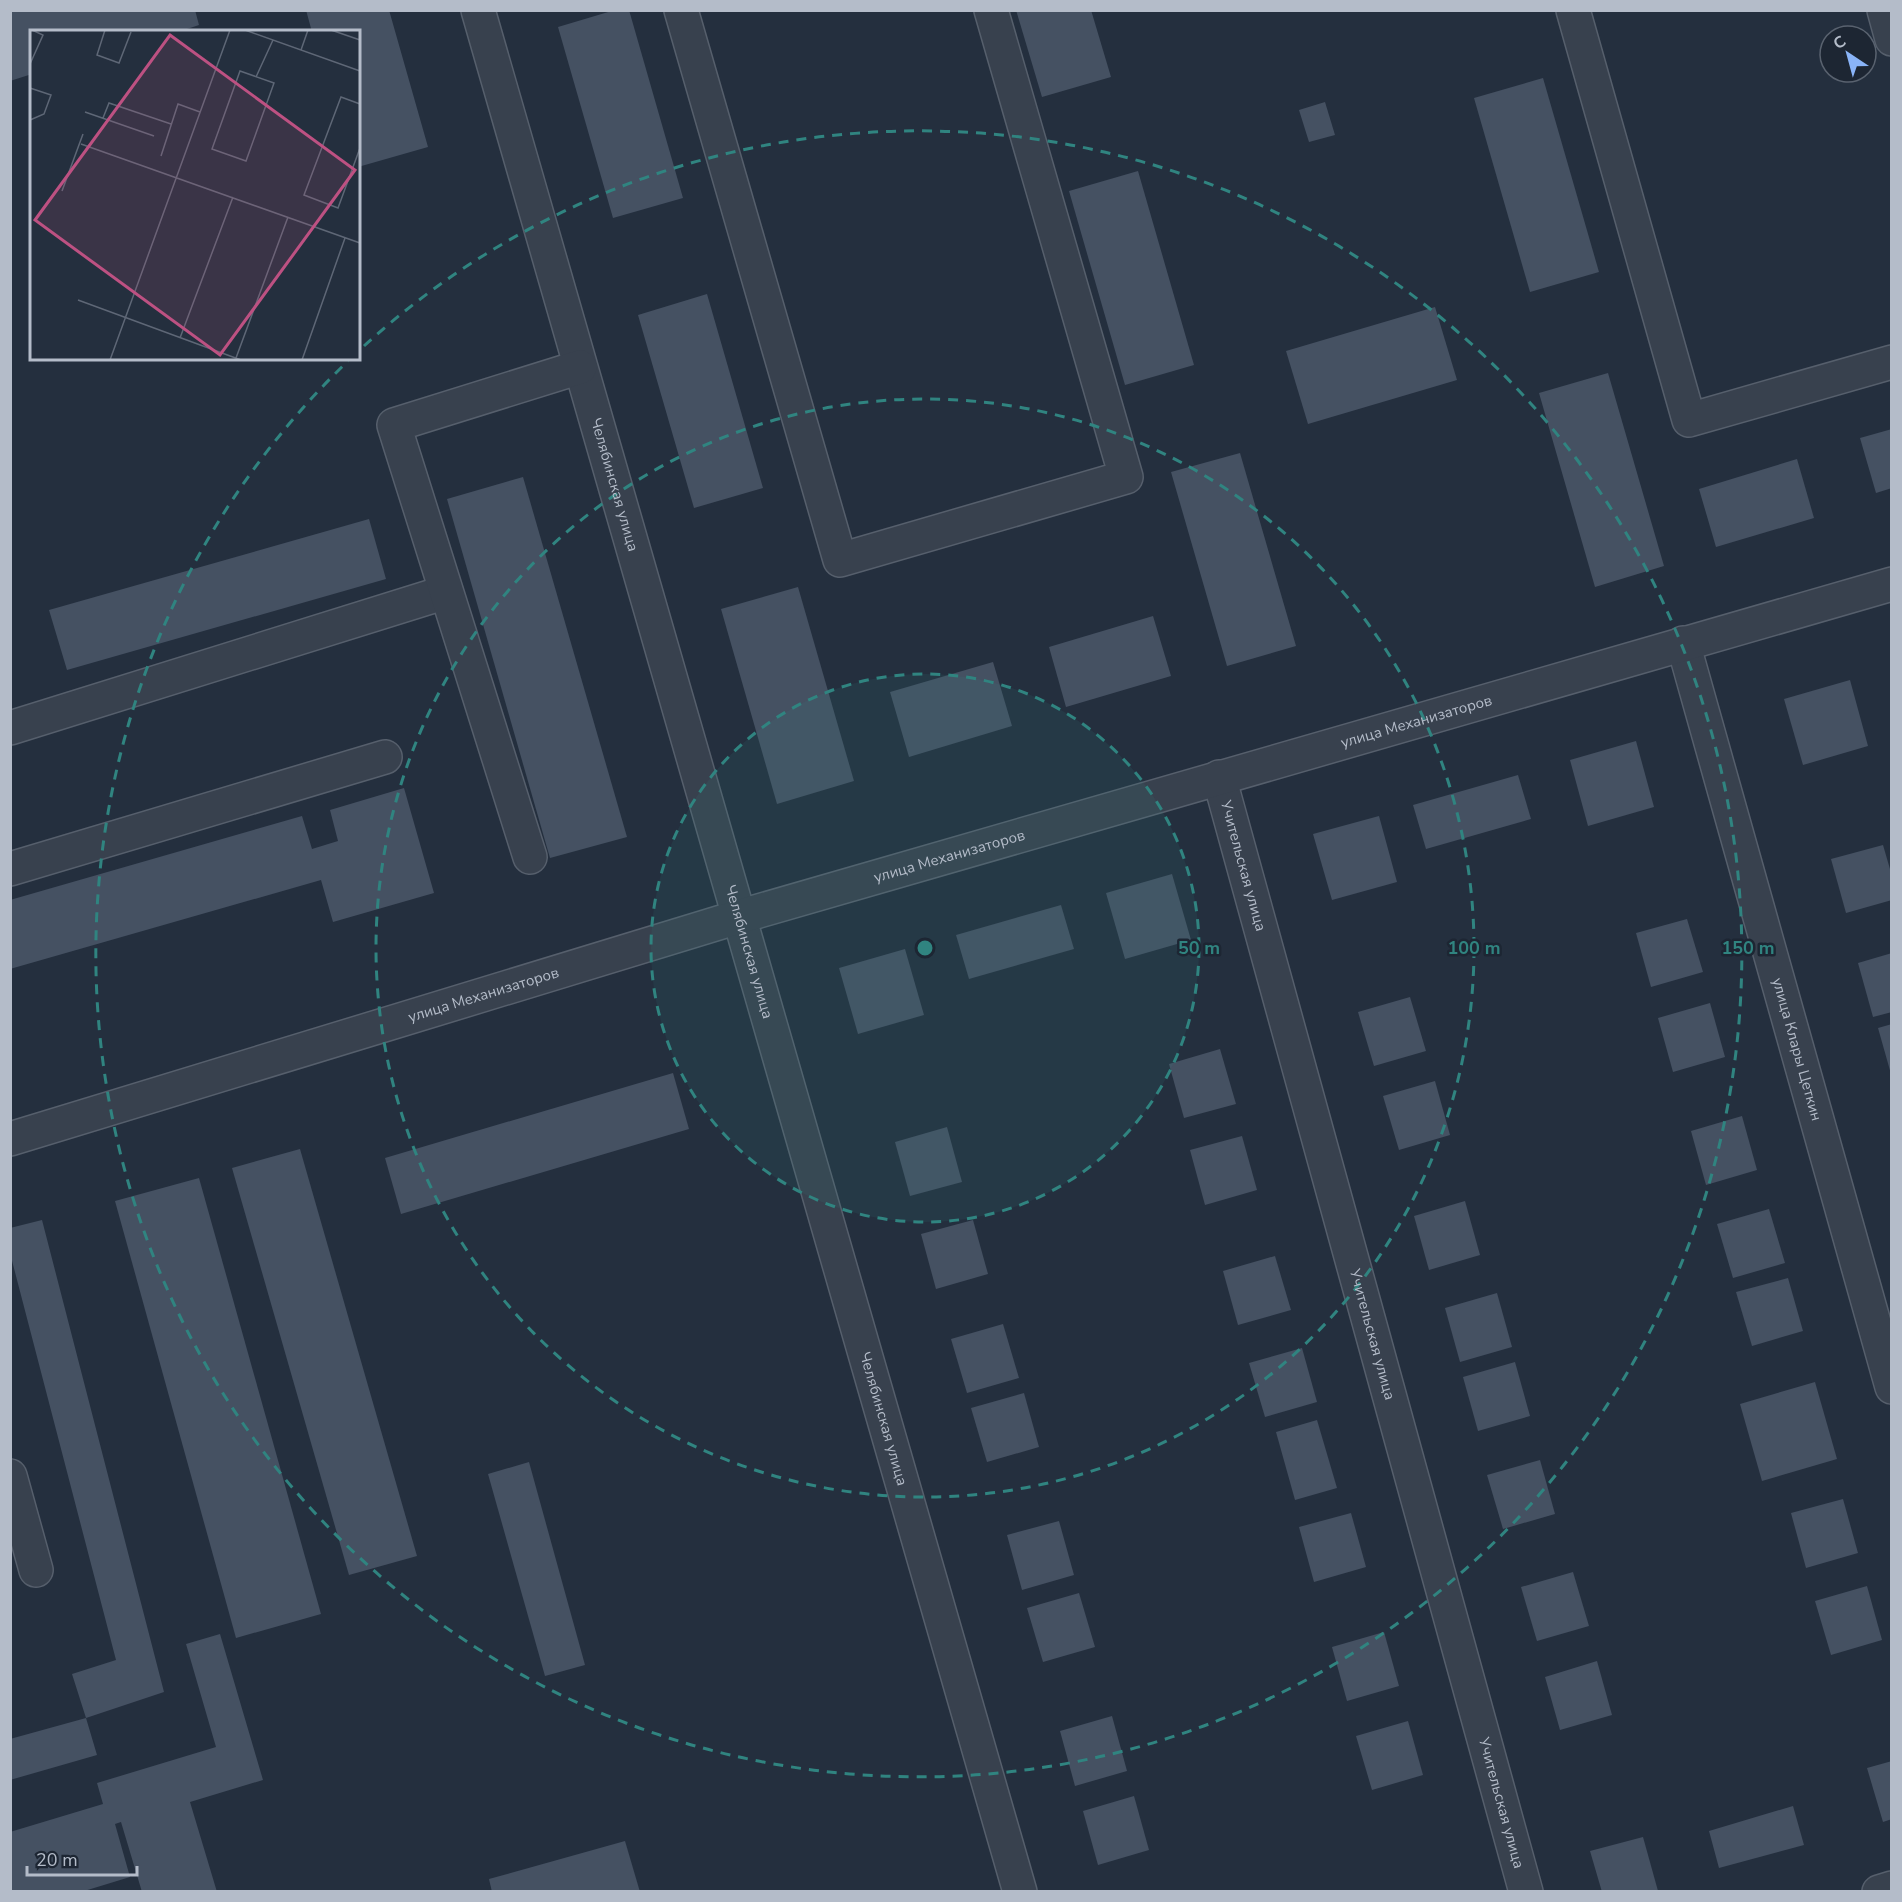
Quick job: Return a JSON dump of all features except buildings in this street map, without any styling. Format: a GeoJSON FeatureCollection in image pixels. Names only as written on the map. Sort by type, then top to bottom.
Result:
{"type":"FeatureCollection","features":[{"type":"Feature","properties":{"kind":"street","name":"Челябинская улица"},"geometry":{"type":"LineString","coordinates":[[478,10],[1020,1892]]}},
{"type":"Feature","properties":{"kind":"street"},"geometry":{"type":"LineString","coordinates":[[681,10],[840,560],[1126,477],[991,10]]}},
{"type":"Feature","properties":{"kind":"street"},"geometry":{"type":"LineString","coordinates":[[1573,10],[1689,420],[1892,362]]}},
{"type":"Feature","properties":{"kind":"street"},"geometry":{"type":"LineString","coordinates":[[1884,10],[1892,39]]}},
{"type":"Feature","properties":{"kind":"street"},"geometry":{"type":"LineString","coordinates":[[530,857],[394,424],[580,367]]}},
{"type":"Feature","properties":{"kind":"street","name":"улица Механизаторов"},"geometry":{"type":"LineString","coordinates":[[10,1139],[738,917],[1892,584]]}},
{"type":"Feature","properties":{"kind":"street"},"geometry":{"type":"LineString","coordinates":[[10,729],[446,592]]}},
{"type":"Feature","properties":{"kind":"street","name":"улица Клары Цеткин"},"geometry":{"type":"LineString","coordinates":[[1683,643],[1892,1387]]}},
{"type":"Feature","properties":{"kind":"street"},"geometry":{"type":"LineString","coordinates":[[10,869],[385,757]]}},
{"type":"Feature","properties":{"kind":"street","name":"Учительская улица"},"geometry":{"type":"LineString","coordinates":[[1219,777],[1526,1892]]}},
{"type":"Feature","properties":{"kind":"street"},"geometry":{"type":"LineString","coordinates":[[10,1476],[36,1570]]}},
{"type":"Feature","properties":{"kind":"street"},"geometry":{"type":"LineString","coordinates":[[1879,1892],[1892,1888]]}}]}
